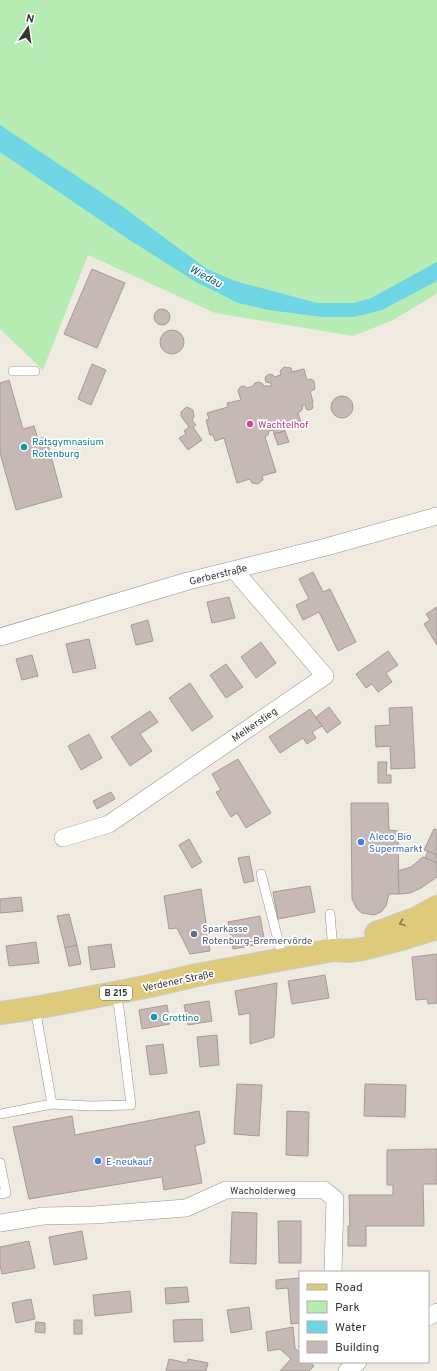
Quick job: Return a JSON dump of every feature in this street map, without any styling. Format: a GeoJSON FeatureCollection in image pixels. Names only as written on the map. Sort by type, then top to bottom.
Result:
{"type":"FeatureCollection","features":[{"type":"Feature","properties":{"kind":"main road","name":"Verdener Straße"},"geometry":{"type":"LineString","coordinates":[[333,950],[345,941],[406,922],[430,912],[437,907]]}},
{"type":"Feature","properties":{"kind":"main road","name":"Verdener Straße"},"geometry":{"type":"LineString","coordinates":[[0,1013],[114,993],[183,978],[333,950],[348,951],[363,949],[437,928]]}},
{"type":"Feature","properties":{"kind":"street","name":"Gerberstraße"},"geometry":{"type":"LineString","coordinates":[[0,637],[188,581],[326,547],[437,516]]}},
{"type":"Feature","properties":{"kind":"street","name":"Melkerstieg"},"geometry":{"type":"LineString","coordinates":[[63,838],[109,824],[325,676],[234,570]]}},
{"type":"Feature","properties":{"kind":"street","name":"Wacholderweg"},"geometry":{"type":"LineString","coordinates":[[0,1223],[43,1216],[94,1215],[186,1208],[226,1190],[324,1190],[335,1199],[333,1271]]}},
{"type":"Feature","properties":{"kind":"lane"},"geometry":{"type":"LineString","coordinates":[[13,371],[35,371]]}},
{"type":"Feature","properties":{"kind":"lane"},"geometry":{"type":"LineString","coordinates":[[262,874],[283,959]]}},
{"type":"Feature","properties":{"kind":"lane"},"geometry":{"type":"LineString","coordinates":[[330,914],[333,950]]}},
{"type":"Feature","properties":{"kind":"lane"},"geometry":{"type":"LineString","coordinates":[[0,1114],[52,1104],[91,1106],[131,1105],[119,1008],[114,993]]}},
{"type":"Feature","properties":{"kind":"lane"},"geometry":{"type":"LineString","coordinates":[[34,1008],[52,1104]]}},
{"type":"Feature","properties":{"kind":"lane"},"geometry":{"type":"LineString","coordinates":[[0,1164],[6,1194],[0,1194]]}},
{"type":"Feature","properties":{"kind":"green space"},"geometry":{"type":"Polygon","coordinates":[[[0,0],[437,0],[437,294],[391,321],[353,336],[215,313],[88,255],[43,370],[0,329],[0,0]]]}},
{"type":"Feature","properties":{"kind":"water","name":"Wiedau"},"geometry":{"type":"Polygon","coordinates":[[[0,125],[123,207],[207,269],[235,281],[317,303],[354,303],[371,298],[437,262],[437,281],[382,310],[354,317],[322,317],[269,310],[238,303],[196,282],[128,239],[0,152],[0,125]]]}},
{"type":"Feature","properties":{"kind":"building"},"geometry":{"type":"Polygon","coordinates":[[[92,269],[125,283],[97,348],[64,334],[92,269]]]}},
{"type":"Feature","properties":{"kind":"building"},"geometry":{"type":"Polygon","coordinates":[[[162,309],[168,311],[170,317],[168,323],[162,325],[156,323],[154,317],[156,311],[162,309]]]}},
{"type":"Feature","properties":{"kind":"building"},"geometry":{"type":"Polygon","coordinates":[[[172,330],[177,331],[183,337],[183,347],[177,353],[172,354],[167,353],[161,347],[160,342],[161,337],[167,331],[172,330]]]}},
{"type":"Feature","properties":{"kind":"building"},"geometry":{"type":"Polygon","coordinates":[[[92,364],[106,370],[91,405],[78,399],[92,364]]]}},
{"type":"Feature","properties":{"kind":"building","name":"Wachtelhof"},"geometry":{"type":"Polygon","coordinates":[[[284,367],[291,368],[292,372],[304,369],[307,380],[311,379],[314,381],[315,388],[314,390],[310,391],[313,407],[312,409],[308,410],[306,409],[305,404],[303,405],[302,410],[298,413],[301,422],[284,427],[285,431],[274,434],[273,430],[269,431],[268,435],[265,437],[276,472],[262,476],[263,480],[258,484],[252,483],[250,479],[237,483],[224,438],[215,441],[213,435],[210,435],[206,420],[209,419],[207,413],[228,407],[227,403],[241,400],[238,391],[240,387],[244,386],[247,388],[259,382],[263,384],[263,386],[271,386],[271,383],[266,382],[266,376],[270,374],[274,377],[281,375],[280,371],[284,367]]]}},
{"type":"Feature","properties":{"kind":"building","name":"Ratsgymnasium Rotenburg"},"geometry":{"type":"Polygon","coordinates":[[[9,380],[23,429],[34,426],[38,439],[46,437],[62,497],[16,510],[0,453],[0,383],[9,380]]]}},
{"type":"Feature","properties":{"kind":"building"},"geometry":{"type":"Polygon","coordinates":[[[342,396],[350,399],[353,407],[350,415],[342,418],[334,415],[331,407],[334,399],[342,396]]]}},
{"type":"Feature","properties":{"kind":"building"},"geometry":{"type":"Polygon","coordinates":[[[187,407],[193,410],[194,417],[192,420],[196,425],[193,427],[202,440],[188,450],[179,438],[186,434],[184,431],[189,427],[181,416],[181,412],[187,407]]]}},
{"type":"Feature","properties":{"kind":"building"},"geometry":{"type":"Polygon","coordinates":[[[285,431],[289,442],[278,445],[274,434],[285,431]]]}},
{"type":"Feature","properties":{"kind":"building"},"geometry":{"type":"Polygon","coordinates":[[[313,572],[323,592],[330,589],[356,642],[338,651],[319,612],[303,620],[296,605],[309,599],[299,579],[313,572]]]}},
{"type":"Feature","properties":{"kind":"building"},"geometry":{"type":"Polygon","coordinates":[[[229,597],[235,618],[212,623],[207,602],[229,597]]]}},
{"type":"Feature","properties":{"kind":"building"},"geometry":{"type":"Polygon","coordinates":[[[437,607],[437,645],[424,624],[430,620],[426,614],[437,607]]]}},
{"type":"Feature","properties":{"kind":"building"},"geometry":{"type":"Polygon","coordinates":[[[148,620],[153,641],[136,645],[131,625],[148,620]]]}},
{"type":"Feature","properties":{"kind":"building"},"geometry":{"type":"Polygon","coordinates":[[[89,639],[96,668],[73,673],[66,644],[89,639]]]}},
{"type":"Feature","properties":{"kind":"building"},"geometry":{"type":"Polygon","coordinates":[[[261,642],[276,663],[256,678],[241,657],[261,642]]]}},
{"type":"Feature","properties":{"kind":"building"},"geometry":{"type":"Polygon","coordinates":[[[388,651],[398,665],[386,673],[392,682],[378,692],[372,684],[366,688],[356,674],[388,651]]]}},
{"type":"Feature","properties":{"kind":"building"},"geometry":{"type":"Polygon","coordinates":[[[32,655],[38,676],[22,680],[16,659],[32,655]]]}},
{"type":"Feature","properties":{"kind":"building"},"geometry":{"type":"Polygon","coordinates":[[[226,664],[243,687],[226,698],[210,675],[226,664]]]}},
{"type":"Feature","properties":{"kind":"building"},"geometry":{"type":"Polygon","coordinates":[[[190,683],[213,717],[192,731],[169,698],[190,683]]]}},
{"type":"Feature","properties":{"kind":"building"},"geometry":{"type":"Polygon","coordinates":[[[329,707],[341,723],[327,733],[316,717],[329,707]]]}},
{"type":"Feature","properties":{"kind":"building"},"geometry":{"type":"Polygon","coordinates":[[[412,707],[415,768],[391,769],[390,746],[376,747],[375,726],[390,725],[389,708],[412,707]]]}},
{"type":"Feature","properties":{"kind":"building"},"geometry":{"type":"Polygon","coordinates":[[[310,709],[322,726],[312,732],[316,738],[307,744],[303,738],[280,753],[269,737],[310,709]]]}},
{"type":"Feature","properties":{"kind":"building"},"geometry":{"type":"Polygon","coordinates":[[[150,711],[158,722],[140,734],[152,751],[130,766],[111,737],[150,711]]]}},
{"type":"Feature","properties":{"kind":"building"},"geometry":{"type":"Polygon","coordinates":[[[89,734],[102,758],[81,770],[68,746],[89,734]]]}},
{"type":"Feature","properties":{"kind":"building"},"geometry":{"type":"Polygon","coordinates":[[[238,759],[271,813],[246,828],[237,813],[231,817],[216,792],[221,790],[212,774],[238,759]]]}},
{"type":"Feature","properties":{"kind":"building"},"geometry":{"type":"Polygon","coordinates":[[[378,762],[387,762],[386,775],[391,775],[391,783],[378,783],[378,762]]]}},
{"type":"Feature","properties":{"kind":"building"},"geometry":{"type":"Polygon","coordinates":[[[111,792],[115,799],[97,809],[93,801],[111,792]]]}},
{"type":"Feature","properties":{"kind":"building"},"geometry":{"type":"Polygon","coordinates":[[[351,803],[388,803],[389,830],[398,831],[399,894],[389,894],[386,906],[381,912],[374,915],[362,913],[357,909],[352,899],[351,803]]]}},
{"type":"Feature","properties":{"kind":"building"},"geometry":{"type":"Polygon","coordinates":[[[434,829],[437,830],[437,855],[424,850],[434,829]]]}},
{"type":"Feature","properties":{"kind":"building"},"geometry":{"type":"Polygon","coordinates":[[[189,839],[202,862],[192,868],[179,845],[189,839]]]}},
{"type":"Feature","properties":{"kind":"building"},"geometry":{"type":"Polygon","coordinates":[[[428,851],[437,855],[437,863],[425,858],[428,851]]]}},
{"type":"Feature","properties":{"kind":"building"},"geometry":{"type":"Polygon","coordinates":[[[249,856],[254,881],[244,883],[238,858],[249,856]]]}},
{"type":"Feature","properties":{"kind":"building"},"geometry":{"type":"Polygon","coordinates":[[[423,857],[437,863],[437,877],[421,888],[410,893],[399,894],[398,871],[411,867],[423,857]]]}},
{"type":"Feature","properties":{"kind":"building"},"geometry":{"type":"Polygon","coordinates":[[[310,886],[315,912],[278,919],[273,892],[310,886]]]}},
{"type":"Feature","properties":{"kind":"building"},"geometry":{"type":"Polygon","coordinates":[[[201,889],[210,951],[190,954],[177,928],[169,929],[164,896],[201,889]]]}},
{"type":"Feature","properties":{"kind":"building"},"geometry":{"type":"Polygon","coordinates":[[[21,897],[23,911],[0,913],[0,899],[21,897]]]}},
{"type":"Feature","properties":{"kind":"building"},"geometry":{"type":"Polygon","coordinates":[[[69,914],[77,945],[65,948],[57,916],[69,914]]]}},
{"type":"Feature","properties":{"kind":"building"},"geometry":{"type":"Polygon","coordinates":[[[260,916],[265,943],[233,949],[228,922],[260,916]]]}},
{"type":"Feature","properties":{"kind":"building"},"geometry":{"type":"Polygon","coordinates":[[[36,942],[39,963],[9,966],[6,946],[36,942]]]}},
{"type":"Feature","properties":{"kind":"building"},"geometry":{"type":"Polygon","coordinates":[[[111,944],[115,967],[91,970],[88,947],[111,944]]]}},
{"type":"Feature","properties":{"kind":"building"},"geometry":{"type":"Polygon","coordinates":[[[77,945],[81,964],[69,966],[65,948],[77,945]]]}},
{"type":"Feature","properties":{"kind":"building"},"geometry":{"type":"Polygon","coordinates":[[[437,954],[437,1003],[428,1004],[427,999],[416,1000],[412,957],[437,954]]]}},
{"type":"Feature","properties":{"kind":"building"},"geometry":{"type":"Polygon","coordinates":[[[325,975],[329,998],[292,1004],[288,981],[325,975]]]}},
{"type":"Feature","properties":{"kind":"building"},"geometry":{"type":"Polygon","coordinates":[[[277,983],[274,1037],[250,1044],[250,1013],[239,1015],[235,991],[277,983]]]}},
{"type":"Feature","properties":{"kind":"building"},"geometry":{"type":"Polygon","coordinates":[[[209,1001],[212,1021],[188,1025],[184,1005],[209,1001]]]}},
{"type":"Feature","properties":{"kind":"building","name":"Grottino"},"geometry":{"type":"Polygon","coordinates":[[[167,1005],[170,1024],[142,1029],[139,1010],[167,1005]]]}},
{"type":"Feature","properties":{"kind":"building"},"geometry":{"type":"Polygon","coordinates":[[[217,1035],[219,1065],[200,1067],[197,1037],[217,1035]]]}},
{"type":"Feature","properties":{"kind":"building"},"geometry":{"type":"Polygon","coordinates":[[[163,1044],[167,1073],[150,1075],[146,1046],[163,1044]]]}},
{"type":"Feature","properties":{"kind":"building"},"geometry":{"type":"Polygon","coordinates":[[[237,1084],[262,1085],[259,1136],[234,1134],[237,1084]]]}},
{"type":"Feature","properties":{"kind":"building"},"geometry":{"type":"Polygon","coordinates":[[[365,1084],[406,1085],[405,1117],[364,1116],[365,1084]]]}},
{"type":"Feature","properties":{"kind":"building"},"geometry":{"type":"Polygon","coordinates":[[[199,1111],[205,1143],[195,1146],[202,1183],[164,1190],[162,1177],[29,1199],[13,1127],[72,1116],[75,1135],[199,1111]]]}},
{"type":"Feature","properties":{"kind":"building"},"geometry":{"type":"Polygon","coordinates":[[[287,1111],[309,1112],[308,1156],[286,1155],[287,1111]]]}},
{"type":"Feature","properties":{"kind":"building"},"geometry":{"type":"Polygon","coordinates":[[[437,1149],[437,1184],[423,1184],[424,1226],[366,1226],[366,1246],[348,1246],[348,1226],[350,1226],[349,1195],[393,1195],[393,1185],[387,1185],[387,1150],[437,1149]]]}},
{"type":"Feature","properties":{"kind":"building"},"geometry":{"type":"Polygon","coordinates":[[[232,1212],[257,1213],[256,1264],[230,1263],[232,1212]]]}},
{"type":"Feature","properties":{"kind":"building"},"geometry":{"type":"Polygon","coordinates":[[[278,1221],[301,1221],[301,1263],[279,1263],[278,1221]]]}},
{"type":"Feature","properties":{"kind":"building"},"geometry":{"type":"Polygon","coordinates":[[[82,1231],[87,1259],[54,1265],[49,1237],[82,1231]]]}},
{"type":"Feature","properties":{"kind":"building"},"geometry":{"type":"Polygon","coordinates":[[[29,1241],[35,1268],[2,1274],[0,1265],[0,1247],[29,1241]]]}},
{"type":"Feature","properties":{"kind":"building"},"geometry":{"type":"Polygon","coordinates":[[[299,1278],[299,1323],[291,1324],[288,1288],[276,1289],[276,1280],[299,1278]]]}},
{"type":"Feature","properties":{"kind":"building"},"geometry":{"type":"Polygon","coordinates":[[[187,1287],[189,1302],[166,1304],[165,1288],[187,1287]]]}},
{"type":"Feature","properties":{"kind":"building"},"geometry":{"type":"Polygon","coordinates":[[[130,1291],[132,1312],[95,1316],[93,1295],[130,1291]]]}},
{"type":"Feature","properties":{"kind":"building"},"geometry":{"type":"Polygon","coordinates":[[[31,1299],[35,1319],[16,1323],[12,1303],[31,1299]]]}},
{"type":"Feature","properties":{"kind":"building"},"geometry":{"type":"Polygon","coordinates":[[[249,1307],[252,1329],[231,1333],[227,1310],[249,1307]]]}},
{"type":"Feature","properties":{"kind":"building"},"geometry":{"type":"Polygon","coordinates":[[[202,1319],[203,1341],[174,1342],[173,1320],[202,1319]]]}},
{"type":"Feature","properties":{"kind":"building"},"geometry":{"type":"Polygon","coordinates":[[[74,1320],[82,1320],[82,1334],[74,1334],[74,1320]]]}},
{"type":"Feature","properties":{"kind":"building"},"geometry":{"type":"Polygon","coordinates":[[[36,1322],[45,1323],[45,1333],[35,1332],[36,1322]]]}},
{"type":"Feature","properties":{"kind":"building"},"geometry":{"type":"Polygon","coordinates":[[[293,1327],[295,1348],[299,1352],[299,1363],[311,1363],[314,1366],[309,1371],[280,1371],[291,1359],[280,1349],[268,1351],[266,1332],[293,1327]]]}},
{"type":"Feature","properties":{"kind":"building"},"geometry":{"type":"Polygon","coordinates":[[[169,1359],[187,1363],[188,1359],[208,1363],[206,1371],[166,1371],[169,1359]]]}},
{"type":"Feature","properties":{"kind":"place","name":"Wachtelhof"},"geometry":{"type":"Point","coordinates":[250,424]}},
{"type":"Feature","properties":{"kind":"place","name":"Ratsgymnasium Rotenburg"},"geometry":{"type":"Point","coordinates":[24,447]}},
{"type":"Feature","properties":{"kind":"place","name":"Aleco Bio Supermarkt"},"geometry":{"type":"Point","coordinates":[361,842]}},
{"type":"Feature","properties":{"kind":"place","name":"Sparkasse Rotenburg-Bremervörde"},"geometry":{"type":"Point","coordinates":[194,934]}},
{"type":"Feature","properties":{"kind":"place","name":"Grottino"},"geometry":{"type":"Point","coordinates":[154,1017]}},
{"type":"Feature","properties":{"kind":"place","name":"E-neukauf"},"geometry":{"type":"Point","coordinates":[98,1161]}}]}
